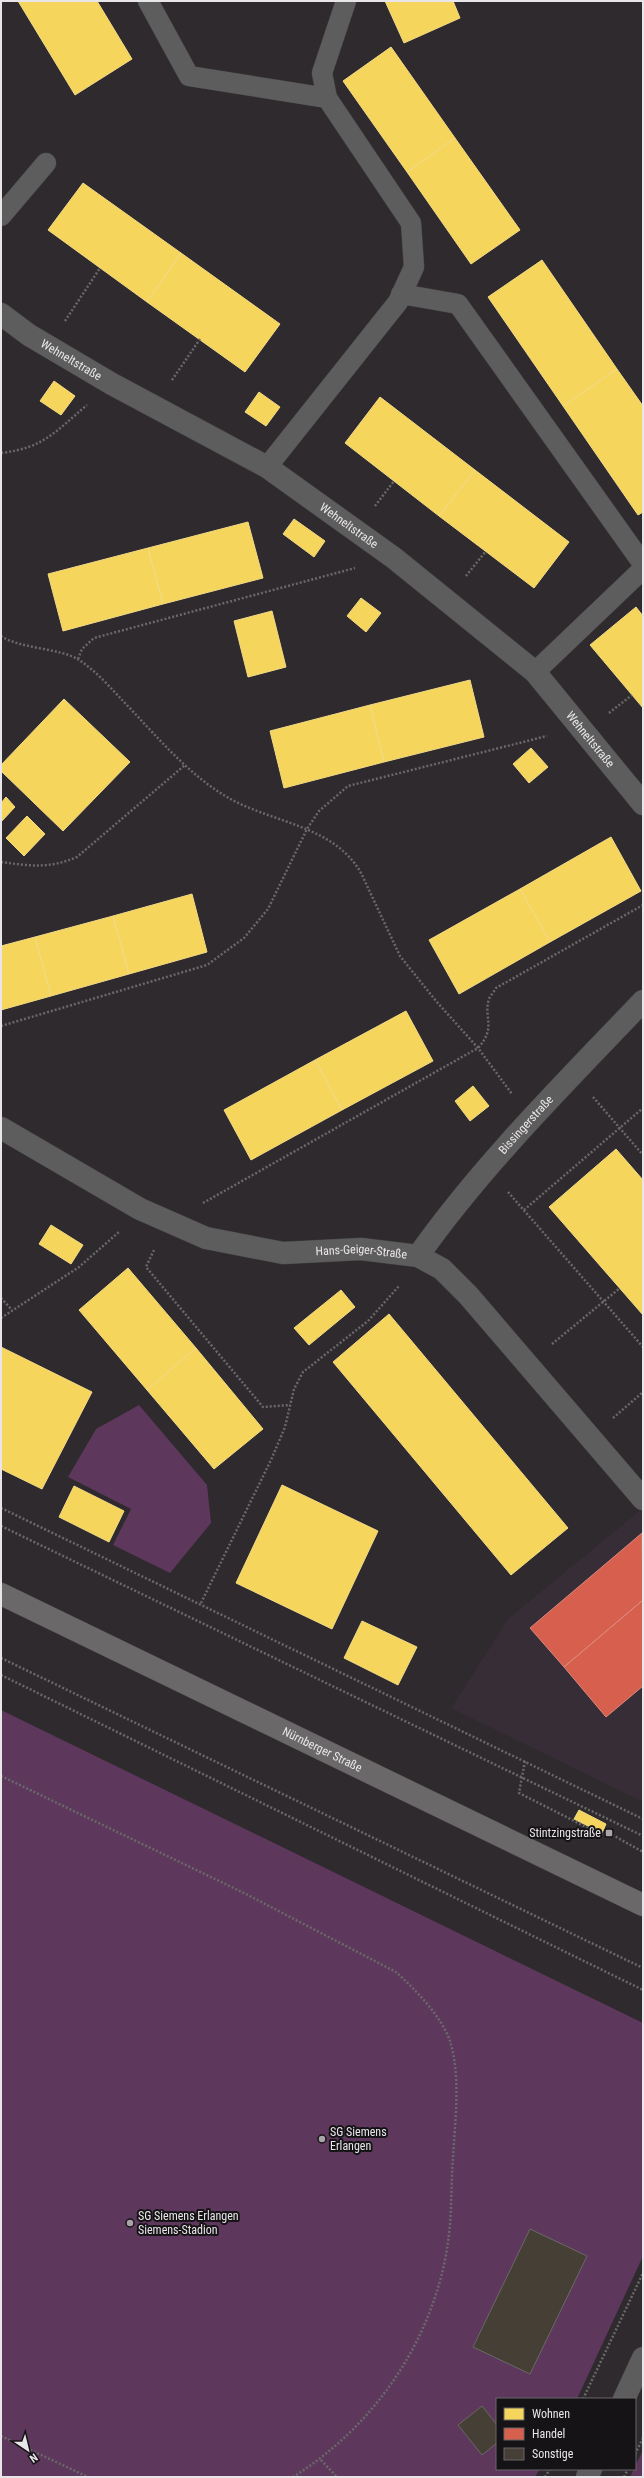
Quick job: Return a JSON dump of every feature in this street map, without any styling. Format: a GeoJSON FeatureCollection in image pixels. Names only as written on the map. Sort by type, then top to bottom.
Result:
{"type":"FeatureCollection","features":[{"type":"Feature","properties":{"kind":"street","name":"Wehneltstraße"},"geometry":{"type":"LineString","coordinates":[[1,314],[49,346],[112,384],[267,467],[394,558],[535,672],[643,804]]}},
{"type":"Feature","properties":{"kind":"street","name":"Bissingerstraße"},"geometry":{"type":"LineString","coordinates":[[418,1256],[446,1216],[574,1074],[643,1001]]}},
{"type":"Feature","properties":{"kind":"street","name":"Hans-Geiger-Straße"},"geometry":{"type":"LineString","coordinates":[[1,1128],[140,1209],[206,1238],[284,1253],[361,1249],[418,1256],[448,1274],[468,1295],[591,1436],[643,1499]]}},
{"type":"Feature","properties":{"kind":"street","name":"Nürnberger Straße"},"geometry":{"type":"LineString","coordinates":[[1,1594],[643,1905]]}},
{"type":"Feature","properties":{"kind":"street"},"geometry":{"type":"LineString","coordinates":[[624,2398],[643,2358]]}},
{"type":"Feature","properties":{"kind":"lane"},"geometry":{"type":"LineString","coordinates":[[148,1],[189,76],[326,98]]}},
{"type":"Feature","properties":{"kind":"lane"},"geometry":{"type":"LineString","coordinates":[[267,467],[398,302],[414,267],[411,223],[326,98],[322,73],[346,1]]}},
{"type":"Feature","properties":{"kind":"lane"},"geometry":{"type":"LineString","coordinates":[[1,216],[46,163]]}},
{"type":"Feature","properties":{"kind":"lane"},"geometry":{"type":"LineString","coordinates":[[401,294],[458,304],[643,564]]}},
{"type":"Feature","properties":{"kind":"lane"},"geometry":{"type":"LineString","coordinates":[[535,672],[643,569]]}},
{"type":"Feature","properties":{"kind":"path"},"geometry":{"type":"LineString","coordinates":[[49,346],[100,268]]}},
{"type":"Feature","properties":{"kind":"path"},"geometry":{"type":"LineString","coordinates":[[153,407],[200,339]]}},
{"type":"Feature","properties":{"kind":"path"},"geometry":{"type":"LineString","coordinates":[[1,453],[24,450],[44,441],[112,384]]}},
{"type":"Feature","properties":{"kind":"path"},"geometry":{"type":"LineString","coordinates":[[78,659],[82,649],[94,638],[394,558]]}},
{"type":"Feature","properties":{"kind":"path"},"geometry":{"type":"LineString","coordinates":[[1,636],[78,659],[111,688],[185,765],[203,781],[229,798],[307,829],[344,851],[355,861],[400,956],[436,1002],[478,1048],[532,1120]]}},
{"type":"Feature","properties":{"kind":"path"},"geometry":{"type":"LineString","coordinates":[[1,1026],[207,965],[244,938],[268,909],[307,829],[319,811],[348,786],[580,726]]}},
{"type":"Feature","properties":{"kind":"path"},"geometry":{"type":"LineString","coordinates":[[1,862],[29,866],[59,864],[77,857],[185,765]]}},
{"type":"Feature","properties":{"kind":"path"},"geometry":{"type":"LineString","coordinates":[[290,1405],[263,1407],[146,1267],[169,1222],[478,1048],[483,1042],[489,1027],[489,1000],[496,988],[643,905]]}},
{"type":"Feature","properties":{"kind":"path"},"geometry":{"type":"LineString","coordinates":[[574,1074],[643,1155]]}},
{"type":"Feature","properties":{"kind":"path"},"geometry":{"type":"LineString","coordinates":[[524,1210],[643,1108]]}},
{"type":"Feature","properties":{"kind":"path"},"geometry":{"type":"LineString","coordinates":[[488,1169],[602,1302],[643,1347]]}},
{"type":"Feature","properties":{"kind":"path"},"geometry":{"type":"LineString","coordinates":[[1,1318],[79,1267],[108,1244],[140,1209]]}},
{"type":"Feature","properties":{"kind":"path"},"geometry":{"type":"LineString","coordinates":[[201,1603],[271,1460],[285,1426],[294,1389],[303,1372],[382,1307],[418,1256]]}},
{"type":"Feature","properties":{"kind":"path"},"geometry":{"type":"LineString","coordinates":[[528,1364],[620,1288]]}},
{"type":"Feature","properties":{"kind":"path"},"geometry":{"type":"LineString","coordinates":[[1,1298],[12,1310]]}},
{"type":"Feature","properties":{"kind":"path"},"geometry":{"type":"LineString","coordinates":[[591,1436],[643,1392]]}},
{"type":"Feature","properties":{"kind":"path"},"geometry":{"type":"LineString","coordinates":[[1,1508],[201,1603],[643,1819]]}},
{"type":"Feature","properties":{"kind":"path"},"geometry":{"type":"LineString","coordinates":[[1,1526],[643,1836]]}},
{"type":"Feature","properties":{"kind":"path"},"geometry":{"type":"LineString","coordinates":[[1,1658],[643,1968]]}},
{"type":"Feature","properties":{"kind":"path"},"geometry":{"type":"LineString","coordinates":[[1,1675],[643,1990]]}},
{"type":"Feature","properties":{"kind":"path"},"geometry":{"type":"LineString","coordinates":[[525,1761],[518,1794],[600,1834],[609,1833],[643,1852]]}},
{"type":"Feature","properties":{"kind":"path"},"geometry":{"type":"LineString","coordinates":[[1,1776],[244,1893],[396,1972],[415,1988],[449,2040],[454,2061],[456,2102],[449,2235],[435,2299],[406,2362],[379,2402],[321,2460],[293,2477]]}},
{"type":"Feature","properties":{"kind":"path"},"geometry":{"type":"LineString","coordinates":[[583,2398],[643,2273]]}},
{"type":"Feature","properties":{"kind":"path"},"geometry":{"type":"LineString","coordinates":[[1,2436],[88,2477]]}},
{"type":"Feature","properties":{"kind":"path"},"geometry":{"type":"LineString","coordinates":[[636,2452],[643,2438]]}},
{"type":"Feature","properties":{"kind":"path"},"geometry":{"type":"LineString","coordinates":[[321,2460],[337,2477]]}},
{"type":"Feature","properties":{"kind":"shaded area"},"geometry":{"type":"Polygon","coordinates":[[[139,1405],[207,1485],[211,1523],[170,1573],[113,1545],[131,1509],[68,1477],[96,1429],[139,1405]]]}},
{"type":"Feature","properties":{"kind":"shaded area"},"geometry":{"type":"Polygon","coordinates":[[[643,1508],[643,1802],[451,1708],[509,1618],[643,1508]]]}},
{"type":"Feature","properties":{"kind":"shaded area","name":"SG Siemens Erlangen"},"geometry":{"type":"Polygon","coordinates":[[[1,1710],[643,2023],[643,2256],[577,2398],[496,2398],[496,2470],[539,2470],[535,2477],[1,2477],[1,1710]]]}},
{"type":"Feature","properties":{"kind":"shaded area"},"geometry":{"type":"Polygon","coordinates":[[[643,2450],[643,2477],[630,2477],[633,2470],[636,2470],[636,2465],[643,2450]]]}},
{"type":"Feature","properties":{"kind":"building: Wohnen"},"geometry":{"type":"Polygon","coordinates":[[[18,1],[97,1],[132,59],[75,95],[18,1]]]}},
{"type":"Feature","properties":{"kind":"building: Wohnen"},"geometry":{"type":"Polygon","coordinates":[[[385,1],[453,1],[460,18],[404,43],[385,1]]]}},
{"type":"Feature","properties":{"kind":"building: Wohnen"},"geometry":{"type":"Polygon","coordinates":[[[391,47],[455,138],[407,172],[343,81],[391,47]]]}},
{"type":"Feature","properties":{"kind":"building: Wohnen"},"geometry":{"type":"Polygon","coordinates":[[[455,138],[520,230],[471,264],[407,172],[455,138]]]}},
{"type":"Feature","properties":{"kind":"building: Wohnen"},"geometry":{"type":"Polygon","coordinates":[[[83,183],[181,253],[147,302],[48,230],[83,183]]]}},
{"type":"Feature","properties":{"kind":"building: Wohnen"},"geometry":{"type":"Polygon","coordinates":[[[181,253],[280,324],[245,372],[147,302],[181,253]]]}},
{"type":"Feature","properties":{"kind":"building: Wohnen"},"geometry":{"type":"Polygon","coordinates":[[[542,260],[617,369],[563,406],[488,297],[542,260]]]}},
{"type":"Feature","properties":{"kind":"building: Wohnen"},"geometry":{"type":"Polygon","coordinates":[[[617,369],[643,406],[643,512],[638,515],[563,406],[617,369]]]}},
{"type":"Feature","properties":{"kind":"building: Wohnen"},"geometry":{"type":"Polygon","coordinates":[[[54,381],[75,396],[61,415],[40,401],[54,381]]]}},
{"type":"Feature","properties":{"kind":"building: Wohnen"},"geometry":{"type":"Polygon","coordinates":[[[259,392],[280,407],[266,426],[245,412],[259,392]]]}},
{"type":"Feature","properties":{"kind":"building: Wohnen"},"geometry":{"type":"Polygon","coordinates":[[[380,397],[475,470],[439,516],[345,443],[380,397]]]}},
{"type":"Feature","properties":{"kind":"building: Wohnen"},"geometry":{"type":"Polygon","coordinates":[[[475,470],[569,542],[534,588],[439,516],[475,470]]]}},
{"type":"Feature","properties":{"kind":"building: Wohnen"},"geometry":{"type":"Polygon","coordinates":[[[294,519],[325,541],[314,557],[283,534],[294,519]]]}},
{"type":"Feature","properties":{"kind":"building: Wohnen"},"geometry":{"type":"Polygon","coordinates":[[[248,522],[263,578],[163,604],[148,548],[248,522]]]}},
{"type":"Feature","properties":{"kind":"building: Wohnen"},"geometry":{"type":"Polygon","coordinates":[[[148,548],[163,604],[63,631],[48,574],[148,548]]]}},
{"type":"Feature","properties":{"kind":"building: Wohnen"},"geometry":{"type":"Polygon","coordinates":[[[361,598],[381,613],[366,632],[347,616],[361,598]]]}},
{"type":"Feature","properties":{"kind":"building: Wohnen"},"geometry":{"type":"Polygon","coordinates":[[[636,607],[643,616],[643,708],[590,645],[636,607]]]}},
{"type":"Feature","properties":{"kind":"building: Wohnen"},"geometry":{"type":"Polygon","coordinates":[[[272,611],[286,667],[248,677],[234,621],[272,611]]]}},
{"type":"Feature","properties":{"kind":"building: Wohnen"},"geometry":{"type":"Polygon","coordinates":[[[470,680],[484,737],[384,762],[370,705],[470,680]]]}},
{"type":"Feature","properties":{"kind":"building: Wohnen"},"geometry":{"type":"Polygon","coordinates":[[[64,699],[130,762],[63,831],[1,771],[1,765],[64,699]]]}},
{"type":"Feature","properties":{"kind":"building: Wohnen"},"geometry":{"type":"Polygon","coordinates":[[[370,705],[384,762],[284,788],[270,731],[370,705]]]}},
{"type":"Feature","properties":{"kind":"building: Wohnen"},"geometry":{"type":"Polygon","coordinates":[[[531,748],[548,767],[529,783],[513,764],[531,748]]]}},
{"type":"Feature","properties":{"kind":"building: Wohnen"},"geometry":{"type":"Polygon","coordinates":[[[6,797],[15,807],[1,822],[1,803],[6,797]]]}},
{"type":"Feature","properties":{"kind":"building: Wohnen"},"geometry":{"type":"Polygon","coordinates":[[[27,816],[45,834],[24,856],[6,838],[27,816]]]}},
{"type":"Feature","properties":{"kind":"building: Wohnen"},"geometry":{"type":"Polygon","coordinates":[[[611,837],[641,891],[550,942],[520,889],[611,837]]]}},
{"type":"Feature","properties":{"kind":"building: Wohnen"},"geometry":{"type":"Polygon","coordinates":[[[520,889],[550,942],[459,994],[429,940],[520,889]]]}},
{"type":"Feature","properties":{"kind":"building: Wohnen"},"geometry":{"type":"Polygon","coordinates":[[[192,894],[207,952],[129,974],[113,916],[192,894]]]}},
{"type":"Feature","properties":{"kind":"building: Wohnen"},"geometry":{"type":"Polygon","coordinates":[[[113,916],[129,974],[51,996],[35,937],[113,916]]]}},
{"type":"Feature","properties":{"kind":"building: Wohnen"},"geometry":{"type":"Polygon","coordinates":[[[35,937],[51,996],[1,1010],[1,946],[35,937]]]}},
{"type":"Feature","properties":{"kind":"building: Wohnen"},"geometry":{"type":"Polygon","coordinates":[[[406,1011],[433,1061],[342,1110],[315,1060],[406,1011]]]}},
{"type":"Feature","properties":{"kind":"building: Wohnen"},"geometry":{"type":"Polygon","coordinates":[[[315,1060],[342,1110],[251,1160],[224,1110],[315,1060]]]}},
{"type":"Feature","properties":{"kind":"building: Wohnen"},"geometry":{"type":"Polygon","coordinates":[[[473,1086],[489,1106],[470,1121],[455,1101],[473,1086]]]}},
{"type":"Feature","properties":{"kind":"building: Wohnen"},"geometry":{"type":"Polygon","coordinates":[[[616,1149],[643,1180],[643,1315],[549,1207],[616,1149]]]}},
{"type":"Feature","properties":{"kind":"building: Wohnen"},"geometry":{"type":"Polygon","coordinates":[[[51,1225],[83,1245],[71,1264],[39,1244],[51,1225]]]}},
{"type":"Feature","properties":{"kind":"building: Wohnen"},"geometry":{"type":"Polygon","coordinates":[[[128,1268],[196,1348],[147,1390],[79,1310],[128,1268]]]}},
{"type":"Feature","properties":{"kind":"building: Wohnen"},"geometry":{"type":"Polygon","coordinates":[[[341,1290],[355,1307],[309,1345],[294,1328],[341,1290]]]}},
{"type":"Feature","properties":{"kind":"building: Wohnen"},"geometry":{"type":"Polygon","coordinates":[[[389,1314],[568,1528],[511,1575],[333,1362],[389,1314]]]}},
{"type":"Feature","properties":{"kind":"building: Wohnen"},"geometry":{"type":"Polygon","coordinates":[[[1,1347],[92,1392],[42,1489],[1,1469],[1,1347]]]}},
{"type":"Feature","properties":{"kind":"building: Wohnen"},"geometry":{"type":"Polygon","coordinates":[[[196,1348],[263,1429],[214,1469],[147,1390],[196,1348]]]}},
{"type":"Feature","properties":{"kind":"building: Wohnen"},"geometry":{"type":"Polygon","coordinates":[[[282,1485],[378,1531],[332,1629],[236,1583],[282,1485]]]}},
{"type":"Feature","properties":{"kind":"building: Wohnen"},"geometry":{"type":"Polygon","coordinates":[[[74,1486],[124,1511],[109,1542],[59,1517],[74,1486]]]}},
{"type":"Feature","properties":{"kind":"building: Wohnen"},"geometry":{"type":"Polygon","coordinates":[[[362,1621],[417,1647],[398,1685],[344,1658],[362,1621]]]}},
{"type":"Feature","properties":{"kind":"building: Wohnen"},"geometry":{"type":"Polygon","coordinates":[[[579,1810],[606,1824],[602,1833],[574,1819],[579,1810]]]}},
{"type":"Feature","properties":{"kind":"building: Handel"},"geometry":{"type":"Polygon","coordinates":[[[642,1533],[643,1600],[564,1667],[530,1628],[642,1533]]]}},
{"type":"Feature","properties":{"kind":"building: Handel"},"geometry":{"type":"Polygon","coordinates":[[[643,1600],[643,1686],[606,1717],[564,1667],[643,1600]]]}},
{"type":"Feature","properties":{"kind":"building: Sonstige"},"geometry":{"type":"Polygon","coordinates":[[[530,2229],[587,2256],[530,2374],[473,2347],[530,2229]]]}},
{"type":"Feature","properties":{"kind":"building: Sonstige"},"geometry":{"type":"Polygon","coordinates":[[[482,2406],[496,2424],[496,2444],[482,2455],[458,2425],[482,2406]]]}},
{"type":"Feature","properties":{"kind":"place","name":"Stintzingstraße"},"geometry":{"type":"Point","coordinates":[609,1833]}},
{"type":"Feature","properties":{"kind":"place","name":"SG Siemens Erlangen"},"geometry":{"type":"Point","coordinates":[322,2139]}},
{"type":"Feature","properties":{"kind":"place","name":"SG Siemens Erlangen Siemens-Stadion"},"geometry":{"type":"Point","coordinates":[130,2223]}}]}
